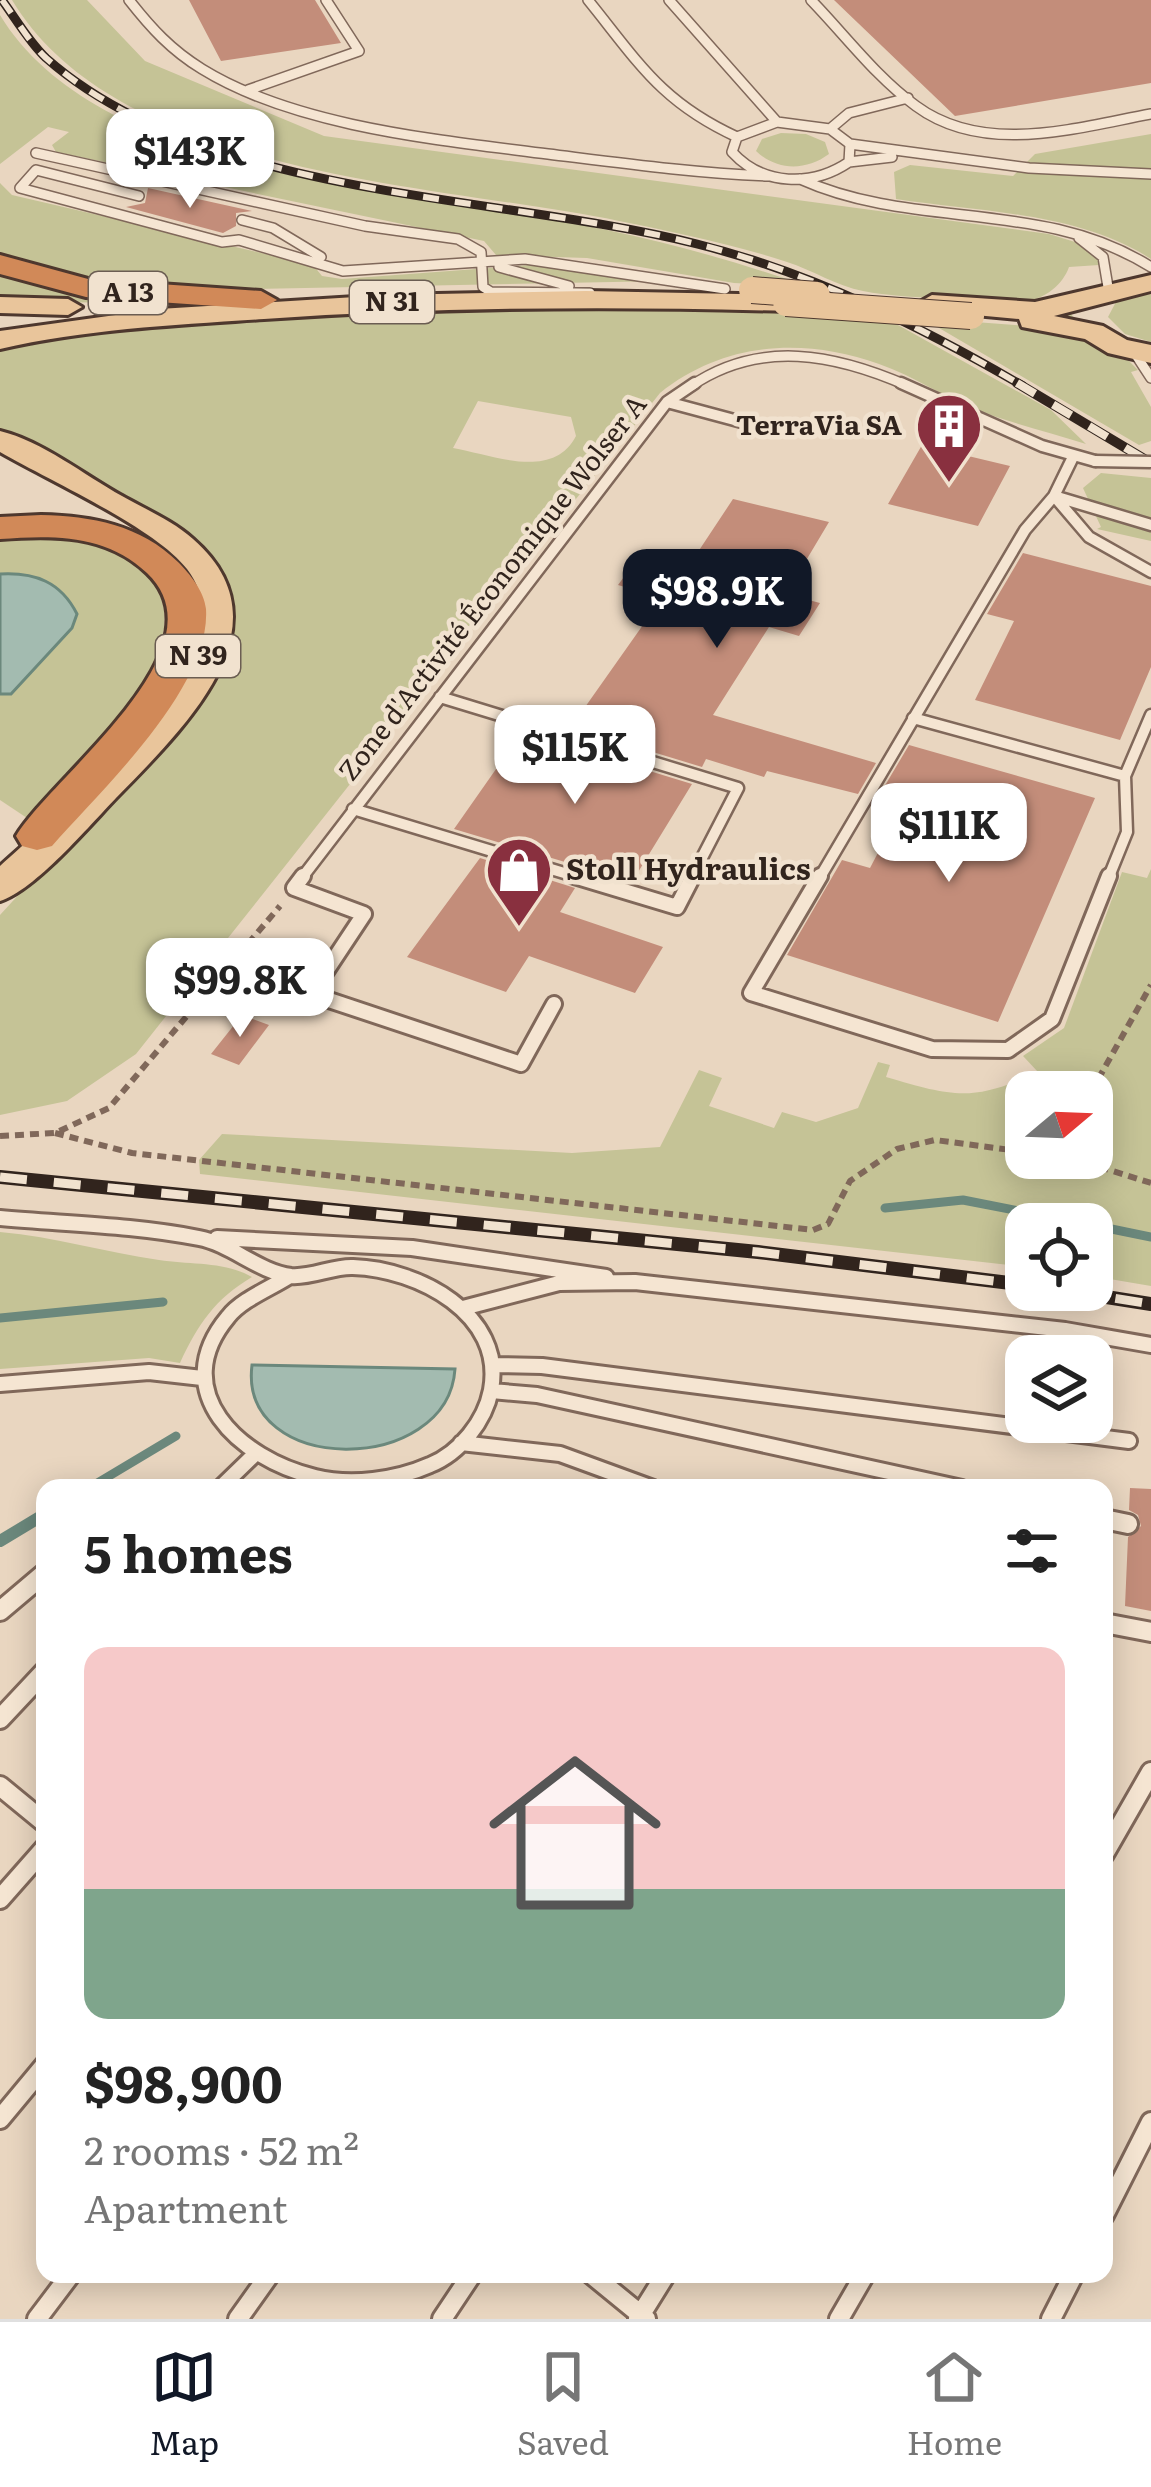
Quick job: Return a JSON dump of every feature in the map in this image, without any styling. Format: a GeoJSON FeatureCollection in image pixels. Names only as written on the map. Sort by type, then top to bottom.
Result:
{"type":"FeatureCollection","features":[{"type":"Feature","properties":{"kind":"highway","name":"A 13"},"geometry":{"type":"LineString","coordinates":[[0,264],[86,288],[261,300]]}},
{"type":"Feature","properties":{"kind":"highway"},"geometry":{"type":"LineString","coordinates":[[0,528],[74,528],[116,537],[150,554],[178,583],[188,608],[186,635],[172,669],[37,836]]}},
{"type":"Feature","properties":{"kind":"main road","name":"N 31"},"geometry":{"type":"LineString","coordinates":[[0,305],[261,300],[483,275],[569,286],[738,290],[1048,309],[1097,294]]}},
{"type":"Feature","properties":{"kind":"main road"},"geometry":{"type":"LineString","coordinates":[[1143,353],[1093,332],[1083,311],[1097,294],[1151,283]]}},
{"type":"Feature","properties":{"kind":"main road","name":"N 31"},"geometry":{"type":"LineString","coordinates":[[0,340],[129,320],[308,307],[625,297],[971,316],[1093,332]]}},
{"type":"Feature","properties":{"kind":"main road","name":"N 39"},"geometry":{"type":"LineString","coordinates":[[0,440],[174,539],[198,559],[212,582],[220,618],[211,660],[190,691],[125,766],[0,886]]}},
{"type":"Feature","properties":{"kind":"main road","name":"N 39"},"geometry":{"type":"LineString","coordinates":[[0,471],[157,546],[194,581],[205,623],[199,654],[183,682],[37,836],[0,886]]}},
{"type":"Feature","properties":{"kind":"lane"},"geometry":{"type":"LineString","coordinates":[[129,0],[138,18],[160,41],[218,78],[346,121],[450,141],[706,174],[800,179],[833,172],[849,162],[910,155]]}},
{"type":"Feature","properties":{"kind":"lane"},"geometry":{"type":"LineString","coordinates":[[248,90],[359,51],[326,0]]}},
{"type":"Feature","properties":{"kind":"lane"},"geometry":{"type":"LineString","coordinates":[[588,0],[664,93],[692,116],[737,136],[777,122],[830,130],[850,144],[910,155],[1151,175]]}},
{"type":"Feature","properties":{"kind":"lane"},"geometry":{"type":"LineString","coordinates":[[669,0],[777,122]]}},
{"type":"Feature","properties":{"kind":"lane"},"geometry":{"type":"LineString","coordinates":[[811,0],[908,98],[947,124],[981,132],[1036,134],[1151,114]]}},
{"type":"Feature","properties":{"kind":"lane"},"geometry":{"type":"LineString","coordinates":[[830,130],[849,112],[908,98]]}},
{"type":"Feature","properties":{"kind":"lane"},"geometry":{"type":"LineString","coordinates":[[737,136],[732,152],[737,160],[768,176]]}},
{"type":"Feature","properties":{"kind":"lane"},"geometry":{"type":"LineString","coordinates":[[849,162],[850,144]]}},
{"type":"Feature","properties":{"kind":"lane"},"geometry":{"type":"LineString","coordinates":[[36,152],[365,226],[458,239],[481,252],[483,275],[491,292],[570,291],[625,297]]}},
{"type":"Feature","properties":{"kind":"lane"},"geometry":{"type":"LineString","coordinates":[[706,174],[737,160]]}},
{"type":"Feature","properties":{"kind":"lane"},"geometry":{"type":"LineString","coordinates":[[139,196],[36,170],[20,188],[222,242],[239,239],[271,247],[343,271],[379,268]]}},
{"type":"Feature","properties":{"kind":"lane"},"geometry":{"type":"LineString","coordinates":[[833,172],[836,183],[866,201]]}},
{"type":"Feature","properties":{"kind":"lane"},"geometry":{"type":"LineString","coordinates":[[800,179],[835,196],[1058,228],[1112,242],[1151,267]]}},
{"type":"Feature","properties":{"kind":"lane"},"geometry":{"type":"LineString","coordinates":[[242,220],[273,227],[304,250],[327,259],[379,268],[483,275],[525,259],[738,290]]}},
{"type":"Feature","properties":{"kind":"lane"},"geometry":{"type":"LineString","coordinates":[[1058,228],[1104,257],[1111,272],[1097,294]]}},
{"type":"Feature","properties":{"kind":"lane"},"geometry":{"type":"LineString","coordinates":[[1143,353],[1151,378]]}},
{"type":"Feature","properties":{"kind":"lane","name":"Zone d'Activité Économique Wolser A"},"geometry":{"type":"LineString","coordinates":[[294,888],[668,402],[690,381],[717,367],[743,358],[807,355],[872,368],[1015,437],[1073,457],[1151,462]]}},
{"type":"Feature","properties":{"kind":"lane"},"geometry":{"type":"LineString","coordinates":[[668,402],[753,425]]}},
{"type":"Feature","properties":{"kind":"lane"},"geometry":{"type":"LineString","coordinates":[[1073,457],[1054,496],[1025,530],[751,993],[932,1049],[1008,1050],[1052,1019],[1127,832],[1125,776],[1151,715]]}},
{"type":"Feature","properties":{"kind":"lane"},"geometry":{"type":"LineString","coordinates":[[1054,496],[1151,525]]}},
{"type":"Feature","properties":{"kind":"lane"},"geometry":{"type":"LineString","coordinates":[[1054,496],[1089,537],[1151,572]]}},
{"type":"Feature","properties":{"kind":"lane"},"geometry":{"type":"LineString","coordinates":[[353,809],[677,907],[738,788],[440,697]]}},
{"type":"Feature","properties":{"kind":"lane"},"geometry":{"type":"LineString","coordinates":[[913,718],[1125,776]]}},
{"type":"Feature","properties":{"kind":"lane"},"geometry":{"type":"LineString","coordinates":[[294,888],[364,914],[311,994],[521,1064],[554,1004]]}},
{"type":"Feature","properties":{"kind":"lane"},"geometry":{"type":"LineString","coordinates":[[0,1218],[537,1263],[635,1282],[1065,1330],[1151,1345]]}},
{"type":"Feature","properties":{"kind":"lane"},"geometry":{"type":"LineString","coordinates":[[204,1238],[253,1256],[288,1277]]}},
{"type":"Feature","properties":{"kind":"lane"},"geometry":{"type":"LineString","coordinates":[[336,1479],[319,1478],[254,1455],[226,1436],[208,1409],[202,1378],[208,1345],[226,1316],[254,1292],[320,1269],[383,1270],[413,1278],[463,1308],[484,1334],[493,1365],[492,1391],[481,1419],[461,1443],[430,1466],[366,1479]]}},
{"type":"Feature","properties":{"kind":"lane"},"geometry":{"type":"LineString","coordinates":[[463,1308],[560,1283],[635,1282]]}},
{"type":"Feature","properties":{"kind":"lane"},"geometry":{"type":"LineString","coordinates":[[493,1365],[542,1366],[1130,1441]]}},
{"type":"Feature","properties":{"kind":"lane"},"geometry":{"type":"LineString","coordinates":[[0,1384],[149,1372],[202,1378]]}},
{"type":"Feature","properties":{"kind":"lane"},"geometry":{"type":"LineString","coordinates":[[492,1391],[537,1395],[921,1479]]}},
{"type":"Feature","properties":{"kind":"lane"},"geometry":{"type":"LineString","coordinates":[[461,1443],[498,1442],[609,1466],[635,1479]]}},
{"type":"Feature","properties":{"kind":"lane"},"geometry":{"type":"LineString","coordinates":[[229,1479],[254,1455]]}},
{"type":"Feature","properties":{"kind":"lane"},"geometry":{"type":"LineString","coordinates":[[1113,1521],[1128,1524]]}},
{"type":"Feature","properties":{"kind":"lane"},"geometry":{"type":"LineString","coordinates":[[0,1611],[36,1581]]}},
{"type":"Feature","properties":{"kind":"lane"},"geometry":{"type":"LineString","coordinates":[[1113,1625],[1151,1631]]}},
{"type":"Feature","properties":{"kind":"lane"},"geometry":{"type":"LineString","coordinates":[[0,1719],[36,1681]]}},
{"type":"Feature","properties":{"kind":"lane"},"geometry":{"type":"LineString","coordinates":[[1113,1838],[1151,1772]]}},
{"type":"Feature","properties":{"kind":"lane"},"geometry":{"type":"LineString","coordinates":[[0,1786],[36,1816]]}},
{"type":"Feature","properties":{"kind":"lane"},"geometry":{"type":"LineString","coordinates":[[0,1899],[36,1858]]}},
{"type":"Feature","properties":{"kind":"lane"},"geometry":{"type":"LineString","coordinates":[[0,2119],[36,2076]]}},
{"type":"Feature","properties":{"kind":"lane"},"geometry":{"type":"LineString","coordinates":[[1113,2197],[1151,2122]]}},
{"type":"Feature","properties":{"kind":"lane"},"geometry":{"type":"LineString","coordinates":[[37,2319],[64,2283]]}},
{"type":"Feature","properties":{"kind":"lane"},"geometry":{"type":"LineString","coordinates":[[238,2319],[264,2283]]}},
{"type":"Feature","properties":{"kind":"lane"},"geometry":{"type":"LineString","coordinates":[[442,2319],[466,2283]]}},
{"type":"Feature","properties":{"kind":"lane"},"geometry":{"type":"LineString","coordinates":[[601,2283],[641,2318],[661,2283]]}},
{"type":"Feature","properties":{"kind":"lane"},"geometry":{"type":"LineString","coordinates":[[839,2319],[860,2283]]}},
{"type":"Feature","properties":{"kind":"lane"},"geometry":{"type":"LineString","coordinates":[[1051,2319],[1069,2283]]}},
{"type":"Feature","properties":{"kind":"path"},"geometry":{"type":"LineString","coordinates":[[56,1133],[91,1119],[125,1093],[294,888]]}},
{"type":"Feature","properties":{"kind":"path"},"geometry":{"type":"LineString","coordinates":[[1103,1071],[1151,986]]}},
{"type":"Feature","properties":{"kind":"path"},"geometry":{"type":"LineString","coordinates":[[0,1136],[56,1133],[132,1153],[813,1230],[828,1224],[850,1181],[897,1149],[935,1139],[1005,1148]]}},
{"type":"Feature","properties":{"kind":"path"},"geometry":{"type":"LineString","coordinates":[[1113,1171],[1151,1183]]}},
{"type":"Feature","properties":{"kind":"shaded area"},"geometry":{"type":"Polygon","coordinates":[[[12,0],[87,0],[145,61],[324,136],[1049,234],[1075,242],[1098,258],[1099,265],[1069,267],[1053,289],[1027,302],[883,294],[682,234],[287,163],[203,138],[126,104],[61,59],[12,0]]]}},
{"type":"Feature","properties":{"kind":"shaded area"},"geometry":{"type":"Polygon","coordinates":[[[0,15],[48,71],[113,114],[191,147],[276,172],[633,236],[810,287],[734,283],[587,258],[496,255],[484,241],[56,152],[52,145],[69,132],[48,127],[0,164],[0,15]]]}},
{"type":"Feature","properties":{"kind":"shaded area"},"geometry":{"type":"Polygon","coordinates":[[[781,133],[806,134],[825,142],[829,154],[811,164],[792,166],[773,162],[756,151],[762,139],[781,133]]]}},
{"type":"Feature","properties":{"kind":"shaded area"},"geometry":{"type":"Polygon","coordinates":[[[1151,134],[1151,259],[1123,243],[1060,223],[896,199],[894,172],[910,165],[1013,176],[1035,154],[1151,134]]]}},
{"type":"Feature","properties":{"kind":"shaded area"},"geometry":{"type":"Polygon","coordinates":[[[0,183],[12,195],[313,265],[322,276],[342,279],[530,265],[665,281],[202,290],[96,284],[0,254],[0,183]]]}},
{"type":"Feature","properties":{"kind":"shaded area"},"geometry":{"type":"Polygon","coordinates":[[[0,270],[119,300],[120,303],[0,301],[0,270]]]}},
{"type":"Feature","properties":{"kind":"shaded area"},"geometry":{"type":"Polygon","coordinates":[[[1151,294],[1151,342],[1125,334],[1108,317],[1117,300],[1151,294]]]}},
{"type":"Feature","properties":{"kind":"shaded area"},"geometry":{"type":"Polygon","coordinates":[[[663,302],[880,315],[1051,410],[1086,444],[980,411],[879,364],[822,350],[765,349],[737,354],[685,376],[660,393],[136,1054],[67,1101],[0,1115],[0,915],[199,698],[229,657],[233,614],[222,573],[190,533],[0,430],[0,348],[96,331],[376,307],[663,302]],[[478,401],[453,448],[521,462],[553,458],[576,436],[571,417],[478,401]]]}},
{"type":"Feature","properties":{"kind":"shaded area"},"geometry":{"type":"Polygon","coordinates":[[[1069,311],[1083,331],[1138,370],[1131,372],[1151,407],[1151,441],[1139,445],[922,318],[1028,326],[1053,312],[1069,311]]]}},
{"type":"Feature","properties":{"kind":"shaded area"},"geometry":{"type":"Polygon","coordinates":[[[1101,473],[1151,478],[1151,541],[1097,529],[1101,527],[1083,488],[1101,473]]]}},
{"type":"Feature","properties":{"kind":"shaded area"},"geometry":{"type":"Polygon","coordinates":[[[20,536],[105,548],[148,577],[163,605],[163,637],[129,704],[27,818],[0,800],[0,539],[20,536]]]}},
{"type":"Feature","properties":{"kind":"shaded area"},"geometry":{"type":"Polygon","coordinates":[[[0,574],[46,581],[77,614],[72,628],[11,694],[0,694],[0,574]]]}},
{"type":"Feature","properties":{"kind":"shaded area"},"geometry":{"type":"Polygon","coordinates":[[[1151,869],[1151,1286],[1113,1280],[1113,1203],[1005,1203],[1005,1265],[200,1174],[199,1160],[222,1134],[572,1153],[660,1147],[699,1070],[722,1078],[709,1106],[774,1128],[782,1112],[816,1122],[858,1108],[878,1062],[890,1065],[886,1077],[929,1089],[963,1093],[1005,1085],[1005,1179],[1113,1179],[1113,1071],[1037,1071],[1023,1056],[1064,1028],[1122,872],[1147,878],[1151,869]]]}},
{"type":"Feature","properties":{"kind":"shaded area"},"geometry":{"type":"Polygon","coordinates":[[[0,1232],[218,1266],[252,1277],[209,1314],[180,1363],[149,1358],[0,1369],[0,1232]]]}},
{"type":"Feature","properties":{"kind":"shaded area"},"geometry":{"type":"Polygon","coordinates":[[[252,1365],[455,1369],[444,1404],[418,1429],[384,1444],[346,1449],[308,1444],[277,1428],[256,1402],[252,1365]]]}},
{"type":"Feature","properties":{"kind":"building"},"geometry":{"type":"Polygon","coordinates":[[[189,0],[315,0],[341,43],[221,61],[189,0]]]}},
{"type":"Feature","properties":{"kind":"building"},"geometry":{"type":"Polygon","coordinates":[[[834,0],[1151,0],[1151,83],[955,116],[834,0]]]}},
{"type":"Feature","properties":{"kind":"building"},"geometry":{"type":"Polygon","coordinates":[[[148,188],[252,211],[236,213],[236,226],[223,233],[126,207],[145,203],[148,188]]]}},
{"type":"Feature","properties":{"kind":"building","name":"TerraVia SA"},"geometry":{"type":"Polygon","coordinates":[[[922,445],[1010,466],[978,526],[888,504],[922,445]]]}},
{"type":"Feature","properties":{"kind":"building"},"geometry":{"type":"Polygon","coordinates":[[[733,499],[829,522],[786,594],[820,603],[799,636],[769,627],[713,715],[876,763],[858,794],[767,771],[764,777],[706,759],[702,767],[571,727],[662,598],[618,585],[641,554],[688,567],[733,499]]]}},
{"type":"Feature","properties":{"kind":"building"},"geometry":{"type":"Polygon","coordinates":[[[1023,553],[1151,586],[1151,667],[1120,740],[975,700],[1014,621],[987,614],[1023,553]]]}},
{"type":"Feature","properties":{"kind":"building"},"geometry":{"type":"Polygon","coordinates":[[[522,732],[692,784],[632,882],[454,829],[522,732]]]}},
{"type":"Feature","properties":{"kind":"building"},"geometry":{"type":"Polygon","coordinates":[[[909,745],[1095,798],[998,1022],[787,955],[842,860],[870,868],[902,807],[877,799],[909,745]]]}},
{"type":"Feature","properties":{"kind":"building","name":"Stoll Hydraulics"},"geometry":{"type":"Polygon","coordinates":[[[480,858],[575,888],[560,912],[663,947],[635,993],[529,956],[506,992],[407,957],[480,858]]]}},
{"type":"Feature","properties":{"kind":"building"},"geometry":{"type":"Polygon","coordinates":[[[242,1015],[269,1025],[239,1065],[211,1054],[242,1015]]]}},
{"type":"Feature","properties":{"kind":"building"},"geometry":{"type":"Polygon","coordinates":[[[1130,1488],[1151,1489],[1151,1611],[1125,1606],[1128,1537],[1141,1526],[1138,1515],[1129,1510],[1130,1488]]]}},
{"type":"Feature","properties":{"kind":"waterway"},"geometry":{"type":"LineString","coordinates":[[885,1208],[963,1200],[1005,1208]]}},
{"type":"Feature","properties":{"kind":"waterway"},"geometry":{"type":"LineString","coordinates":[[1113,1229],[1151,1237]]}},
{"type":"Feature","properties":{"kind":"waterway"},"geometry":{"type":"LineString","coordinates":[[0,1318],[163,1302]]}},
{"type":"Feature","properties":{"kind":"waterway"},"geometry":{"type":"LineString","coordinates":[[104,1479],[176,1436]]}},
{"type":"Feature","properties":{"kind":"waterway"},"geometry":{"type":"LineString","coordinates":[[0,1541],[36,1519]]}},
{"type":"Feature","properties":{"kind":"railway"},"geometry":{"type":"LineString","coordinates":[[2,0],[46,58],[112,105],[187,140],[270,166],[356,185],[618,227],[740,256],[865,303],[1023,386]]}},
{"type":"Feature","properties":{"kind":"railway"},"geometry":{"type":"LineString","coordinates":[[1017,383],[1151,463]]}},
{"type":"Feature","properties":{"kind":"railway"},"geometry":{"type":"LineString","coordinates":[[0,1177],[758,1252],[1005,1282]]}},
{"type":"Feature","properties":{"kind":"railway"},"geometry":{"type":"LineString","coordinates":[[1113,1298],[1151,1304]]}},
{"type":"Feature","properties":{"kind":"place","name":"TerraVia SA"},"geometry":{"type":"Point","coordinates":[949,485]}},
{"type":"Feature","properties":{"kind":"place","name":"Stoll Hydraulics"},"geometry":{"type":"Point","coordinates":[519,929]}}]}
